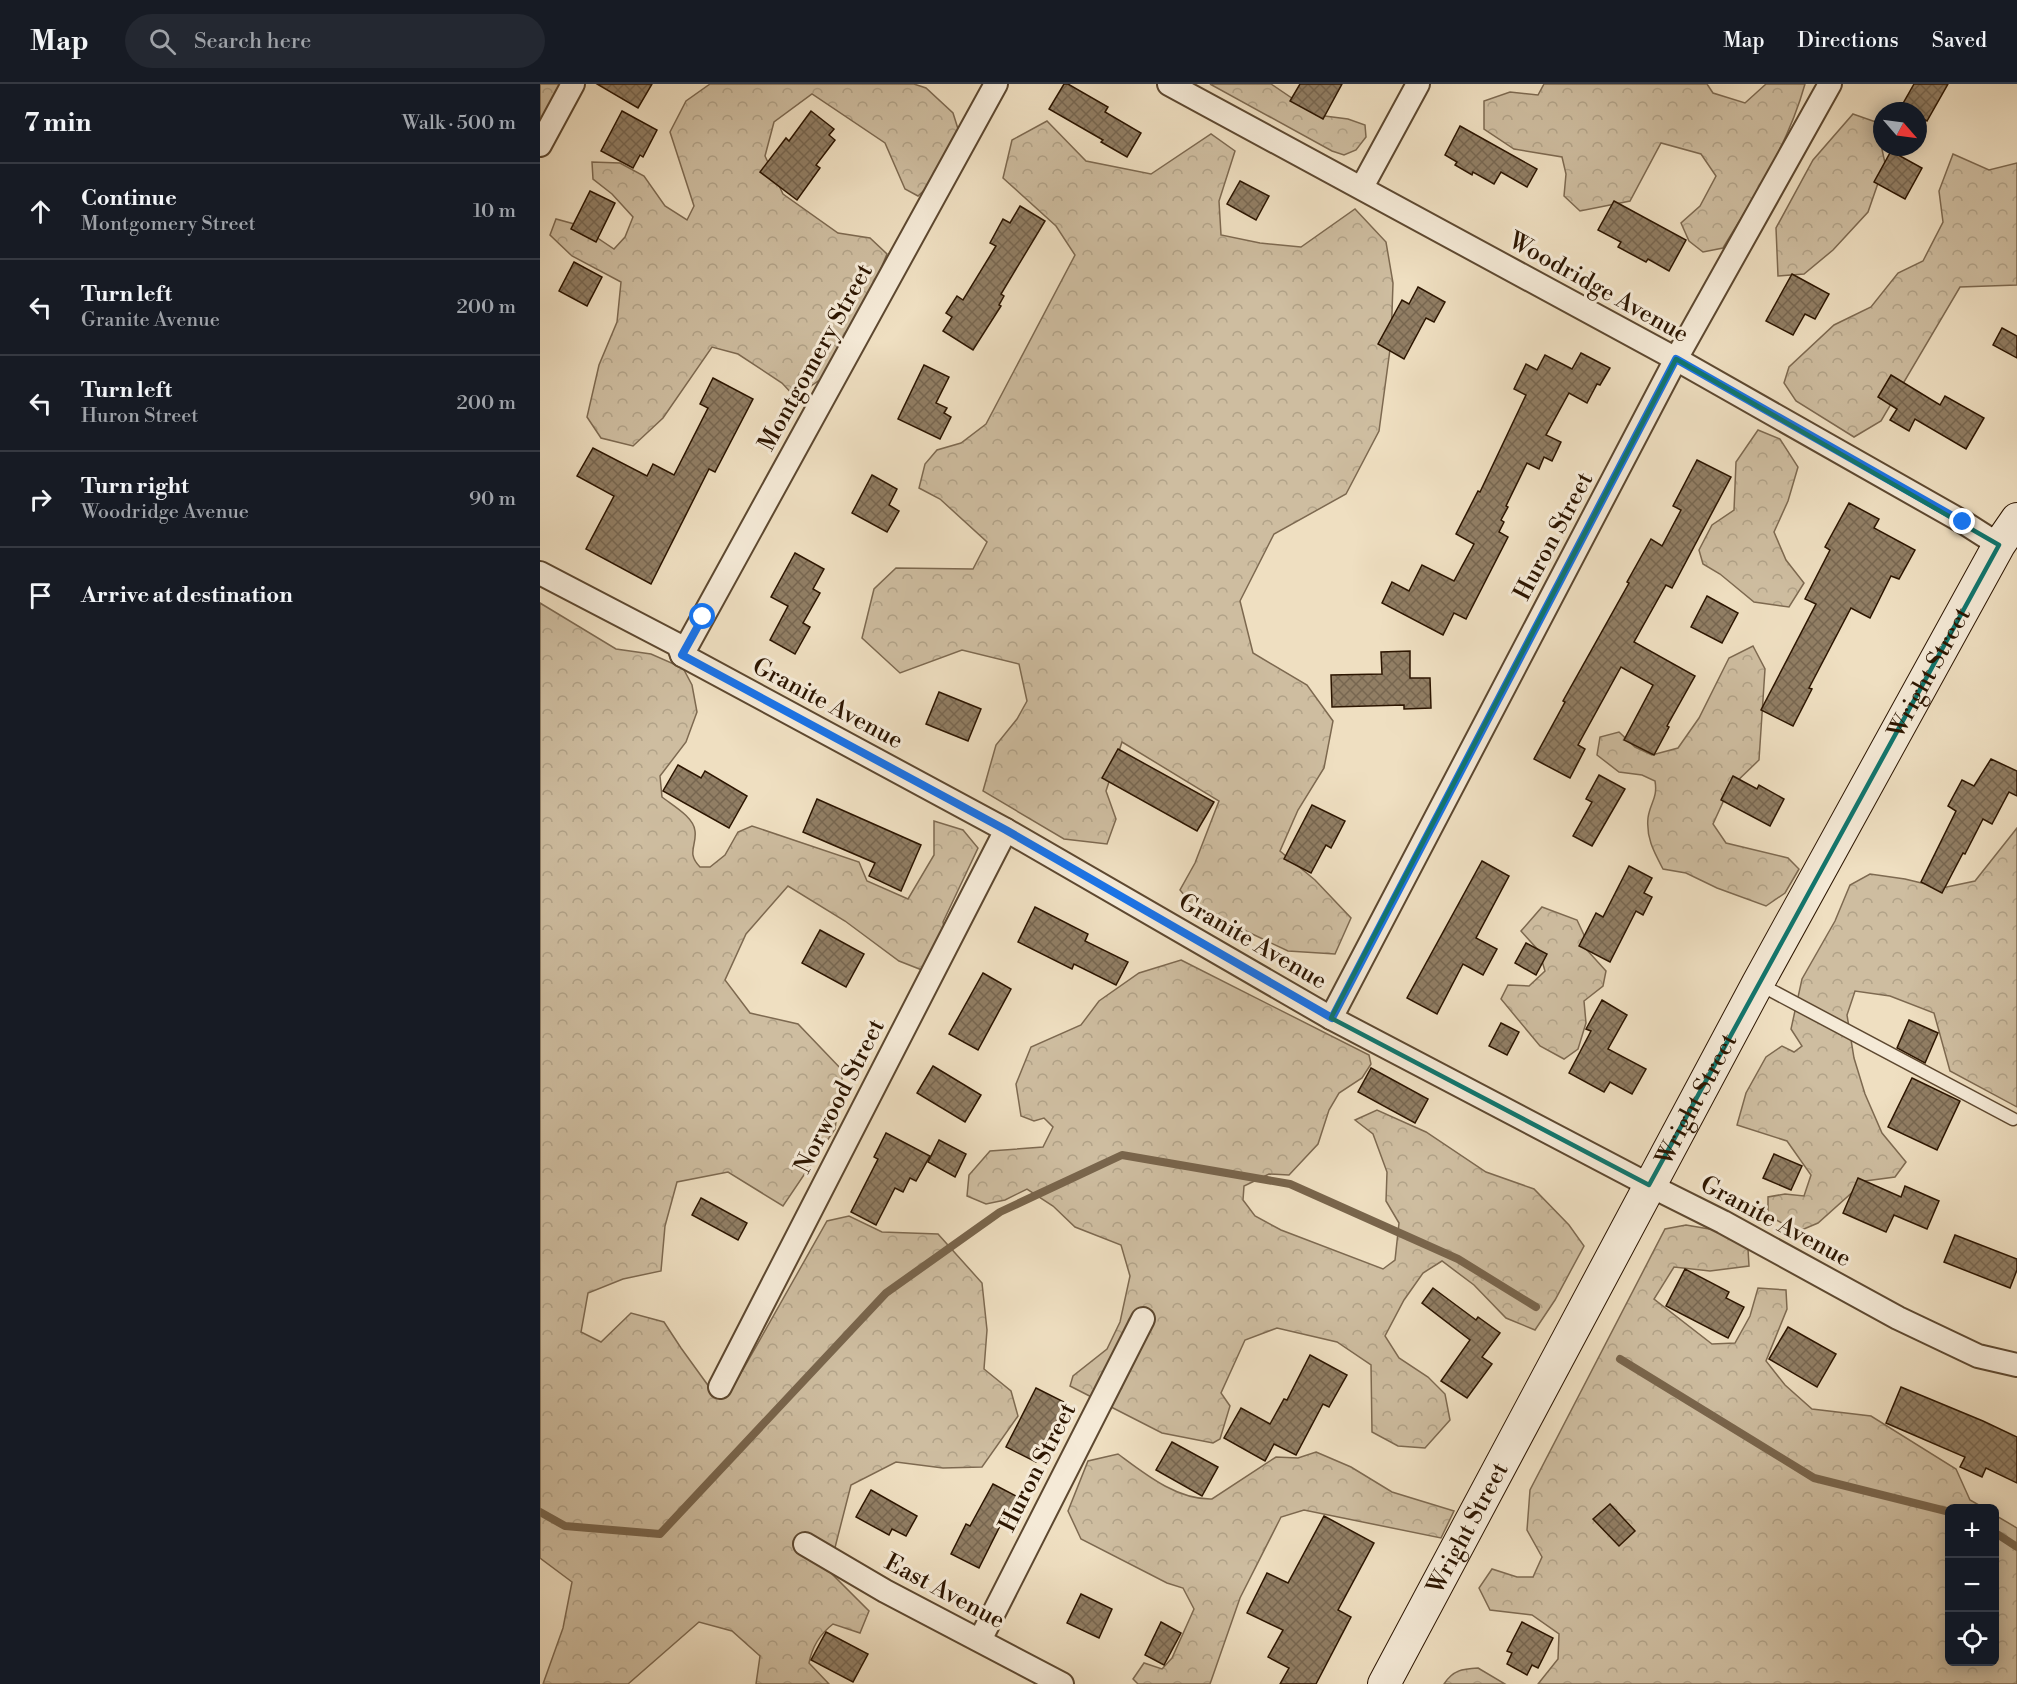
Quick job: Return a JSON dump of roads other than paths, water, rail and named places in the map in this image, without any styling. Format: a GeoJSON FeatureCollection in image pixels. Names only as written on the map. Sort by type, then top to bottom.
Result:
{"type":"FeatureCollection","features":[{"type":"Feature","properties":{"kind":"main road","name":"Wright Street"},"geometry":{"type":"LineString","coordinates":[[1384,1684],[1758,984],[1999,545],[2017,519]]}},
{"type":"Feature","properties":{"kind":"street"},"geometry":{"type":"LineString","coordinates":[[540,145],[573,84]]}},
{"type":"Feature","properties":{"kind":"street","name":"Montgomery Street"},"geometry":{"type":"LineString","coordinates":[[682,655],[996,84]]}},
{"type":"Feature","properties":{"kind":"street","name":"Woodridge Avenue"},"geometry":{"type":"LineString","coordinates":[[1169,84],[1676,359],[1963,522],[1999,545]]}},
{"type":"Feature","properties":{"kind":"street"},"geometry":{"type":"LineString","coordinates":[[1362,187],[1418,84]]}},
{"type":"Feature","properties":{"kind":"street","name":"Huron Street"},"geometry":{"type":"LineString","coordinates":[[1332,1018],[1676,359],[1830,84]]}},
{"type":"Feature","properties":{"kind":"street","name":"Granite Avenue"},"geometry":{"type":"LineString","coordinates":[[540,573],[678,645],[682,655],[1006,830],[1332,1018],[1723,1222],[1898,1318],[1978,1356],[2017,1365]]}},
{"type":"Feature","properties":{"kind":"street","name":"Norwood Street"},"geometry":{"type":"LineString","coordinates":[[720,1387],[1006,830]]}},
{"type":"Feature","properties":{"kind":"street","name":"Huron Street"},"geometry":{"type":"LineString","coordinates":[[980,1640],[1143,1319]]}},
{"type":"Feature","properties":{"kind":"street","name":"East Avenue"},"geometry":{"type":"LineString","coordinates":[[805,1544],[885,1591],[1062,1684]]}},
{"type":"Feature","properties":{"kind":"lane"},"geometry":{"type":"LineString","coordinates":[[1758,984],[2013,1119]]}},
{"type":"Feature","properties":{"kind":"waterway"},"geometry":{"type":"LineString","coordinates":[[540,1512],[565,1526],[660,1534],[886,1293],[1000,1212],[1122,1155],[1290,1184],[1458,1259],[1536,1307]]}},
{"type":"Feature","properties":{"kind":"waterway"},"geometry":{"type":"LineString","coordinates":[[1620,1359],[1814,1478],[1945,1511]]}},
{"type":"Feature","properties":{"kind":"waterway"},"geometry":{"type":"LineString","coordinates":[[1999,1535],[2017,1547]]}}]}
